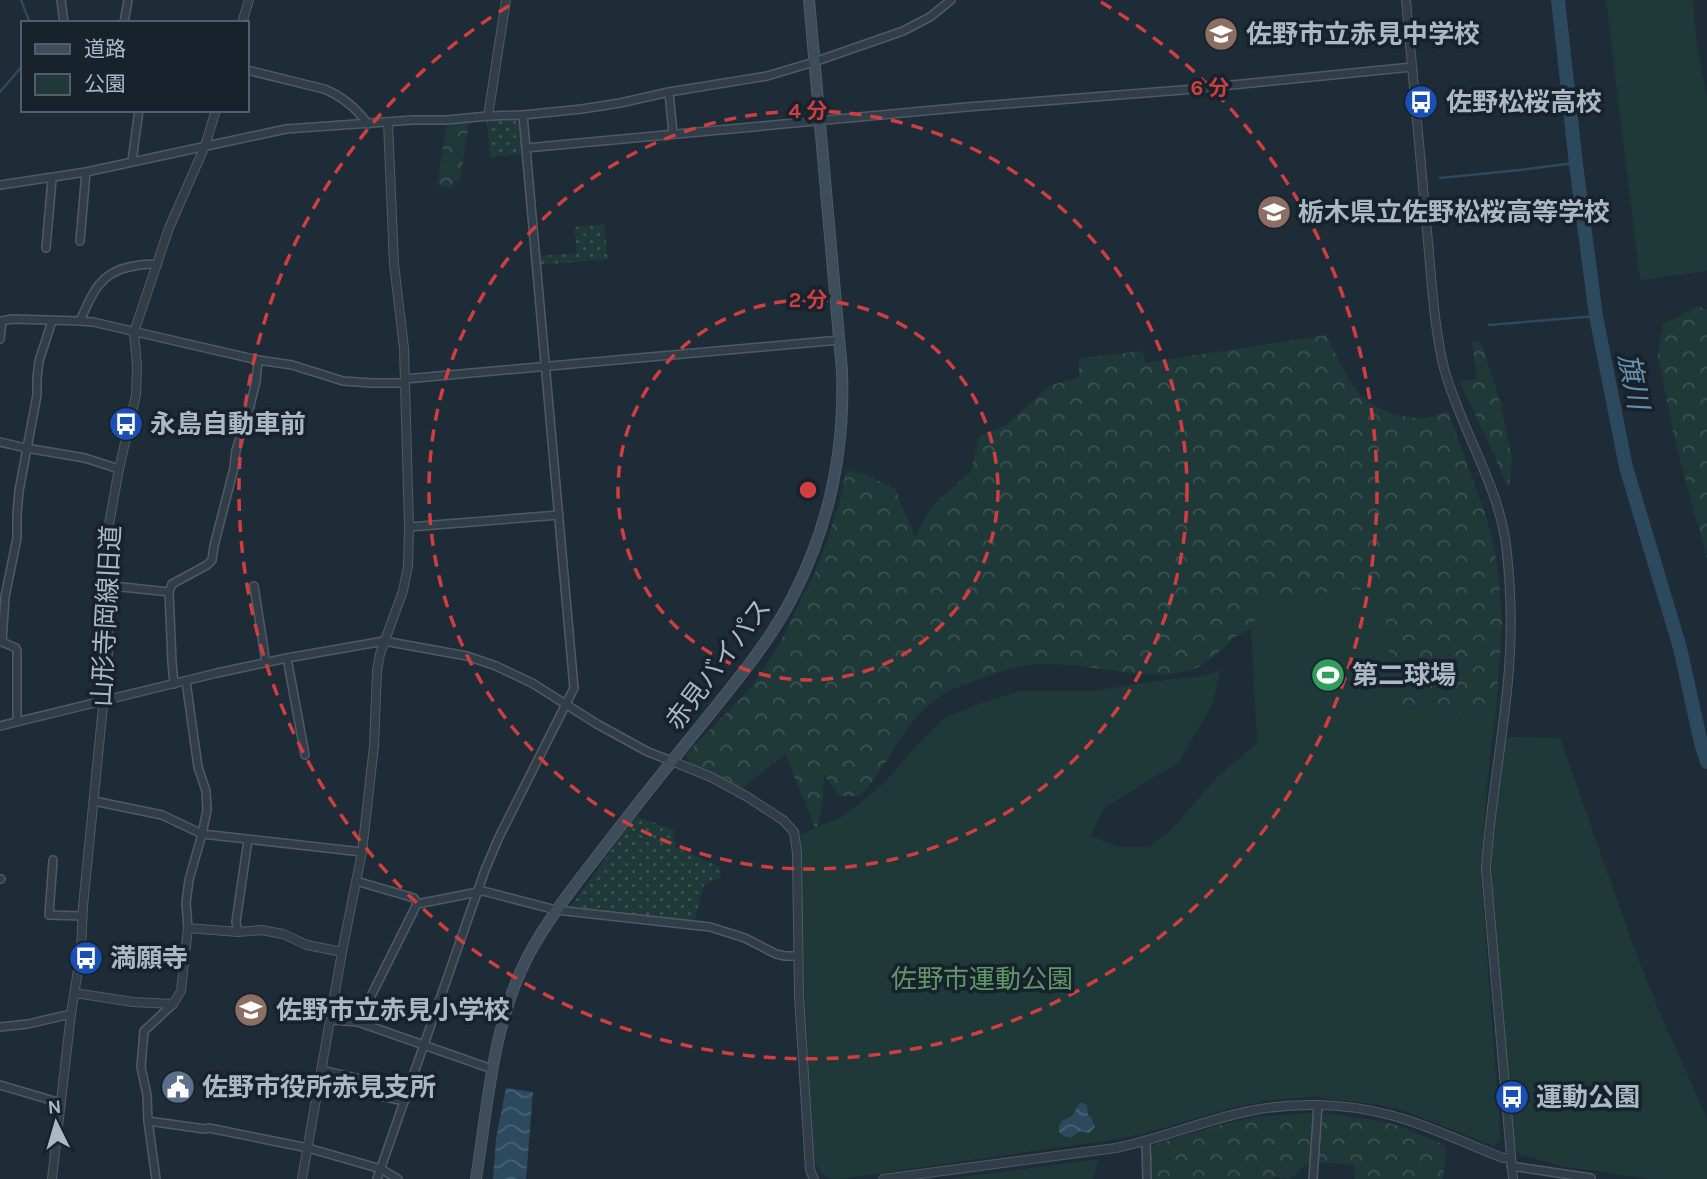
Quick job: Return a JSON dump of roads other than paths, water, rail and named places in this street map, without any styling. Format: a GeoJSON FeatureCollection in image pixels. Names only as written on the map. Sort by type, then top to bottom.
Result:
{"type":"FeatureCollection","features":[{"type":"Feature","properties":{"kind":"main road","name":"赤見バイパス"},"geometry":{"type":"LineString","coordinates":[[476,1179],[500,1030],[528,957],[556,910],[765,643],[792,598],[816,544],[832,493],[840,443],[843,394],[809,0]]}},
{"type":"Feature","properties":{"kind":"street"},"geometry":{"type":"LineString","coordinates":[[61,0],[64,21]]}},
{"type":"Feature","properties":{"kind":"street"},"geometry":{"type":"LineString","coordinates":[[124,21],[128,0]]}},
{"type":"Feature","properties":{"kind":"street"},"geometry":{"type":"LineString","coordinates":[[243,21],[249,0]]}},
{"type":"Feature","properties":{"kind":"street"},"geometry":{"type":"LineString","coordinates":[[488,116],[506,0]]}},
{"type":"Feature","properties":{"kind":"street"},"geometry":{"type":"LineString","coordinates":[[0,185],[86,172],[286,129],[523,115],[620,103],[767,76],[904,31],[930,17],[951,0]]}},
{"type":"Feature","properties":{"kind":"street"},"geometry":{"type":"LineString","coordinates":[[1406,0],[1425,217],[1440,346],[1445,370],[1506,534],[1511,609],[1509,669],[1486,869],[1513,1179]]}},
{"type":"Feature","properties":{"kind":"street"},"geometry":{"type":"LineString","coordinates":[[526,148],[1412,67]]}},
{"type":"Feature","properties":{"kind":"street"},"geometry":{"type":"LineString","coordinates":[[248,70],[333,93],[356,109],[368,124]]}},
{"type":"Feature","properties":{"kind":"street"},"geometry":{"type":"LineString","coordinates":[[669,92],[673,134]]}},
{"type":"Feature","properties":{"kind":"street"},"geometry":{"type":"LineString","coordinates":[[132,161],[139,112]]}},
{"type":"Feature","properties":{"kind":"street","name":"山形寺岡線旧道"},"geometry":{"type":"LineString","coordinates":[[52,1179],[81,951],[82,916],[109,639],[103,557],[136,395],[134,332],[169,228],[205,146],[215,112]]}},
{"type":"Feature","properties":{"kind":"street"},"geometry":{"type":"LineString","coordinates":[[377,1179],[499,837],[574,688],[523,115]]}},
{"type":"Feature","properties":{"kind":"street"},"geometry":{"type":"LineString","coordinates":[[302,1179],[362,852],[374,746],[377,671],[384,641],[403,591],[408,566],[410,527],[404,348],[394,264],[388,122]]}},
{"type":"Feature","properties":{"kind":"street"},"geometry":{"type":"LineString","coordinates":[[80,241],[86,172]]}},
{"type":"Feature","properties":{"kind":"street"},"geometry":{"type":"LineString","coordinates":[[46,248],[51,178]]}},
{"type":"Feature","properties":{"kind":"street"},"geometry":{"type":"LineString","coordinates":[[80,321],[92,294],[106,277],[114,271],[146,263],[156,264]]}},
{"type":"Feature","properties":{"kind":"street"},"geometry":{"type":"LineString","coordinates":[[0,339],[2,321],[12,319],[93,322],[258,360],[292,365],[343,381],[372,383],[840,340]]}},
{"type":"Feature","properties":{"kind":"street"},"geometry":{"type":"LineString","coordinates":[[17,721],[17,651],[1,641],[5,597],[18,538],[19,491],[37,395],[39,361],[51,321]]}},
{"type":"Feature","properties":{"kind":"street"},"geometry":{"type":"LineString","coordinates":[[174,684],[169,592],[172,584],[212,560],[236,450],[256,381],[258,360]]}},
{"type":"Feature","properties":{"kind":"street"},"geometry":{"type":"LineString","coordinates":[[0,442],[85,458],[119,469]]}},
{"type":"Feature","properties":{"kind":"street"},"geometry":{"type":"LineString","coordinates":[[410,527],[559,515]]}},
{"type":"Feature","properties":{"kind":"street"},"geometry":{"type":"LineString","coordinates":[[103,585],[169,592]]}},
{"type":"Feature","properties":{"kind":"street"},"geometry":{"type":"LineString","coordinates":[[254,586],[266,663]]}},
{"type":"Feature","properties":{"kind":"street"},"geometry":{"type":"LineString","coordinates":[[0,726],[287,658],[384,641],[467,656],[496,666],[532,683],[648,752],[711,777],[746,796],[783,820],[794,832],[810,1170],[814,1179]]}},
{"type":"Feature","properties":{"kind":"street"},"geometry":{"type":"LineString","coordinates":[[287,658],[305,755]]}},
{"type":"Feature","properties":{"kind":"street"},"geometry":{"type":"LineString","coordinates":[[156,1179],[147,1095],[141,1067],[144,1031],[173,1004],[181,991],[188,929],[189,880],[206,810],[206,791],[198,767],[186,681]]}},
{"type":"Feature","properties":{"kind":"street"},"geometry":{"type":"LineString","coordinates":[[94,802],[162,815],[202,834],[362,852]]}},
{"type":"Feature","properties":{"kind":"street"},"geometry":{"type":"LineString","coordinates":[[238,932],[236,922],[248,840]]}},
{"type":"Feature","properties":{"kind":"street"},"geometry":{"type":"LineString","coordinates":[[53,860],[49,915],[82,916]]}},
{"type":"Feature","properties":{"kind":"street"},"geometry":{"type":"LineString","coordinates":[[356,881],[414,898],[417,904]]}},
{"type":"Feature","properties":{"kind":"street"},"geometry":{"type":"LineString","coordinates":[[417,904],[484,891],[556,910],[710,927],[745,938],[776,954],[798,956]]}},
{"type":"Feature","properties":{"kind":"street"},"geometry":{"type":"LineString","coordinates":[[358,1022],[417,904]]}},
{"type":"Feature","properties":{"kind":"street"},"geometry":{"type":"LineString","coordinates":[[188,929],[238,932],[261,930],[283,934],[307,945],[342,953]]}},
{"type":"Feature","properties":{"kind":"street"},"geometry":{"type":"LineString","coordinates":[[75,993],[133,1002],[173,1004]]}},
{"type":"Feature","properties":{"kind":"street"},"geometry":{"type":"LineString","coordinates":[[0,1027],[71,1014]]}},
{"type":"Feature","properties":{"kind":"street"},"geometry":{"type":"LineString","coordinates":[[331,1020],[358,1022],[492,1069]]}},
{"type":"Feature","properties":{"kind":"street"},"geometry":{"type":"LineString","coordinates":[[322,1070],[369,1081],[367,1093],[404,1101]]}},
{"type":"Feature","properties":{"kind":"street"},"geometry":{"type":"LineString","coordinates":[[0,1085],[61,1103]]}},
{"type":"Feature","properties":{"kind":"street"},"geometry":{"type":"LineString","coordinates":[[1313,1179],[1318,1105]]}},
{"type":"Feature","properties":{"kind":"street"},"geometry":{"type":"LineString","coordinates":[[883,1179],[1116,1149],[1236,1114],[1286,1106],[1318,1105],[1355,1108],[1402,1119],[1511,1162],[1591,1178]]}},
{"type":"Feature","properties":{"kind":"street"},"geometry":{"type":"LineString","coordinates":[[148,1121],[209,1128],[308,1148],[381,1169],[398,1179]]}},
{"type":"Feature","properties":{"kind":"street"},"geometry":{"type":"LineString","coordinates":[[1146,1142],[1147,1179]]}},
{"type":"Feature","properties":{"kind":"water"},"geometry":{"type":"Polygon","coordinates":[[[506,1088],[533,1092],[526,1179],[493,1179],[496,1139],[506,1088]]]}},
{"type":"Feature","properties":{"kind":"water"},"geometry":{"type":"Polygon","coordinates":[[[1079,1103],[1087,1106],[1088,1115],[1095,1127],[1089,1133],[1080,1131],[1070,1138],[1064,1136],[1059,1132],[1059,1126],[1073,1115],[1079,1103]]]}},
{"type":"Feature","properties":{"kind":"waterway"},"geometry":{"type":"LineString","coordinates":[[21,0],[29,21]]}},
{"type":"Feature","properties":{"kind":"waterway","name":"旗川"},"geometry":{"type":"LineString","coordinates":[[1558,0],[1596,316],[1626,467],[1680,648],[1707,762]]}},
{"type":"Feature","properties":{"kind":"waterway"},"geometry":{"type":"LineString","coordinates":[[0,92],[21,67]]}},
{"type":"Feature","properties":{"kind":"waterway"},"geometry":{"type":"LineString","coordinates":[[1440,178],[1576,164]]}},
{"type":"Feature","properties":{"kind":"waterway"},"geometry":{"type":"LineString","coordinates":[[1489,325],[1596,316]]}},
{"type":"Feature","properties":{"kind":"place","name":"佐野市立赤見中学校"},"geometry":{"type":"Point","coordinates":[1221,34]}},
{"type":"Feature","properties":{"kind":"place","name":"佐野松桜高校"},"geometry":{"type":"Point","coordinates":[1421,102]}},
{"type":"Feature","properties":{"kind":"place","name":"栃木県立佐野松桜高等学校"},"geometry":{"type":"Point","coordinates":[1274,212]}},
{"type":"Feature","properties":{"kind":"place","name":"永島自動車前"},"geometry":{"type":"Point","coordinates":[126,424]}},
{"type":"Feature","properties":{"kind":"place","name":"第二球場"},"geometry":{"type":"Point","coordinates":[1328,675]}},
{"type":"Feature","properties":{"kind":"place","name":"満願寺"},"geometry":{"type":"Point","coordinates":[86,958]}},
{"type":"Feature","properties":{"kind":"place","name":"佐野市立赤見小学校"},"geometry":{"type":"Point","coordinates":[251,1010]}},
{"type":"Feature","properties":{"kind":"place","name":"佐野市役所赤見支所"},"geometry":{"type":"Point","coordinates":[178,1087]}},
{"type":"Feature","properties":{"kind":"place","name":"運動公園"},"geometry":{"type":"Point","coordinates":[1512,1097]}},
{"type":"Feature","properties":{"kind":"park label","name":"佐野市運動公園"},"geometry":{"type":"Point","coordinates":[982,979]}}]}
